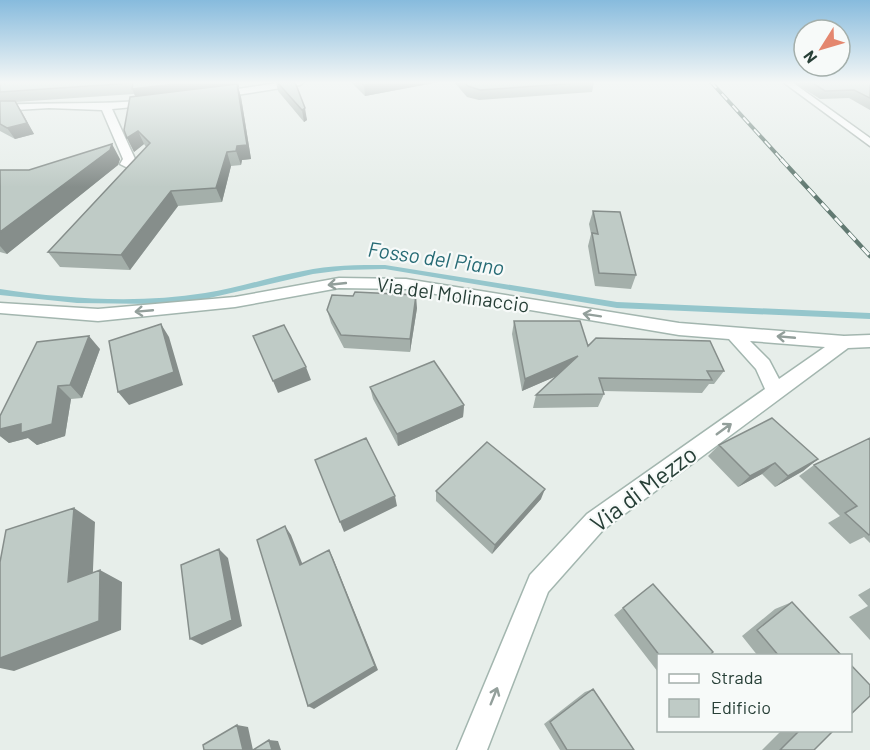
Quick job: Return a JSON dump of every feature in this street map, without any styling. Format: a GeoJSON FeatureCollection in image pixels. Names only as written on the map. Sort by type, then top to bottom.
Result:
{"type":"FeatureCollection","features":[{"type":"Feature","properties":{"kind":"street"},"geometry":{"type":"LineString","coordinates":[[110,117],[129,159],[126,164]]}},
{"type":"Feature","properties":{"kind":"street"},"geometry":{"type":"LineString","coordinates":[[835,117],[870,143]]}},
{"type":"Feature","properties":{"kind":"street","name":"Via del Molinaccio"},"geometry":{"type":"LineString","coordinates":[[0,308],[98,315],[235,302],[339,283],[406,284],[679,329],[844,342],[870,341]]}},
{"type":"Feature","properties":{"kind":"street"},"geometry":{"type":"LineString","coordinates":[[733,333],[763,365],[775,392]]}},
{"type":"Feature","properties":{"kind":"street","name":"Via di Mezzo"},"geometry":{"type":"LineString","coordinates":[[472,750],[539,584],[595,522],[844,342]]}},
{"type":"Feature","properties":{"kind":"building"},"geometry":{"type":"Polygon","coordinates":[[[0,117],[24,117],[27,123],[7,128],[0,124],[0,117]]]}},
{"type":"Feature","properties":{"kind":"building"},"geometry":{"type":"Polygon","coordinates":[[[126,117],[242,117],[247,145],[237,146],[236,151],[227,152],[216,188],[171,191],[121,255],[48,252],[150,143],[138,131],[127,138],[124,130],[126,117]]]}},
{"type":"Feature","properties":{"kind":"building"},"geometry":{"type":"Polygon","coordinates":[[[112,144],[110,150],[0,232],[0,170],[29,170],[112,144]]]}},
{"type":"Feature","properties":{"kind":"building"},"geometry":{"type":"Polygon","coordinates":[[[593,211],[620,212],[636,275],[599,273],[592,233],[598,234],[593,211]]]}},
{"type":"Feature","properties":{"kind":"building"},"geometry":{"type":"Polygon","coordinates":[[[355,292],[416,295],[410,339],[341,335],[327,310],[332,295],[353,296],[355,292]]]}},
{"type":"Feature","properties":{"kind":"building"},"geometry":{"type":"Polygon","coordinates":[[[514,321],[580,321],[588,346],[596,338],[710,341],[724,371],[707,371],[712,380],[599,378],[604,394],[536,395],[578,356],[525,379],[514,321]]]}},
{"type":"Feature","properties":{"kind":"building"},"geometry":{"type":"Polygon","coordinates":[[[161,324],[174,372],[118,392],[109,341],[161,324]]]}},
{"type":"Feature","properties":{"kind":"building"},"geometry":{"type":"Polygon","coordinates":[[[284,325],[306,367],[273,381],[253,336],[284,325]]]}},
{"type":"Feature","properties":{"kind":"building"},"geometry":{"type":"Polygon","coordinates":[[[89,336],[70,385],[58,386],[52,424],[21,433],[21,424],[0,429],[0,416],[37,342],[89,336]]]}},
{"type":"Feature","properties":{"kind":"building"},"geometry":{"type":"Polygon","coordinates":[[[434,361],[464,405],[397,434],[370,387],[434,361]]]}},
{"type":"Feature","properties":{"kind":"building"},"geometry":{"type":"Polygon","coordinates":[[[772,418],[818,459],[788,476],[775,463],[750,476],[719,445],[772,418]]]}},
{"type":"Feature","properties":{"kind":"building"},"geometry":{"type":"Polygon","coordinates":[[[366,438],[395,496],[340,522],[315,460],[366,438]]]}},
{"type":"Feature","properties":{"kind":"building"},"geometry":{"type":"Polygon","coordinates":[[[870,438],[869,535],[845,513],[857,506],[814,465],[870,438]]]}},
{"type":"Feature","properties":{"kind":"building"},"geometry":{"type":"Polygon","coordinates":[[[487,442],[545,489],[495,545],[436,491],[487,442]]]}},
{"type":"Feature","properties":{"kind":"building"},"geometry":{"type":"Polygon","coordinates":[[[74,508],[68,582],[100,570],[99,621],[0,658],[0,562],[6,530],[74,508]]]}},
{"type":"Feature","properties":{"kind":"building"},"geometry":{"type":"Polygon","coordinates":[[[285,526],[300,565],[329,550],[375,666],[308,706],[257,540],[285,526]]]}},
{"type":"Feature","properties":{"kind":"building"},"geometry":{"type":"Polygon","coordinates":[[[219,549],[232,620],[190,639],[181,565],[219,549]]]}},
{"type":"Feature","properties":{"kind":"building"},"geometry":{"type":"Polygon","coordinates":[[[653,584],[713,652],[711,654],[658,654],[623,608],[653,584]]]}},
{"type":"Feature","properties":{"kind":"building"},"geometry":{"type":"Polygon","coordinates":[[[792,602],[840,654],[777,654],[757,630],[792,602]]]}},
{"type":"Feature","properties":{"kind":"building"},"geometry":{"type":"Polygon","coordinates":[[[852,666],[870,685],[870,696],[852,713],[852,666]]]}},
{"type":"Feature","properties":{"kind":"building"},"geometry":{"type":"Polygon","coordinates":[[[593,689],[634,750],[567,750],[550,722],[593,689]]]}},
{"type":"Feature","properties":{"kind":"building"},"geometry":{"type":"Polygon","coordinates":[[[237,725],[243,750],[204,750],[203,745],[237,725]]]}},
{"type":"Feature","properties":{"kind":"building"},"geometry":{"type":"Polygon","coordinates":[[[798,732],[832,732],[814,750],[780,750],[798,732]]]}},
{"type":"Feature","properties":{"kind":"building"},"geometry":{"type":"Polygon","coordinates":[[[269,740],[272,750],[253,750],[269,740]]]}},
{"type":"Feature","properties":{"kind":"waterway","name":"Fosso del Piano"},"geometry":{"type":"LineString","coordinates":[[0,292],[77,301],[153,301],[205,296],[313,271],[385,267],[617,305],[870,316]]}},
{"type":"Feature","properties":{"kind":"railway"},"geometry":{"type":"LineString","coordinates":[[743,117],[783,161]]}},
{"type":"Feature","properties":{"kind":"railway"},"geometry":{"type":"LineString","coordinates":[[781,159],[870,256]]}}]}
